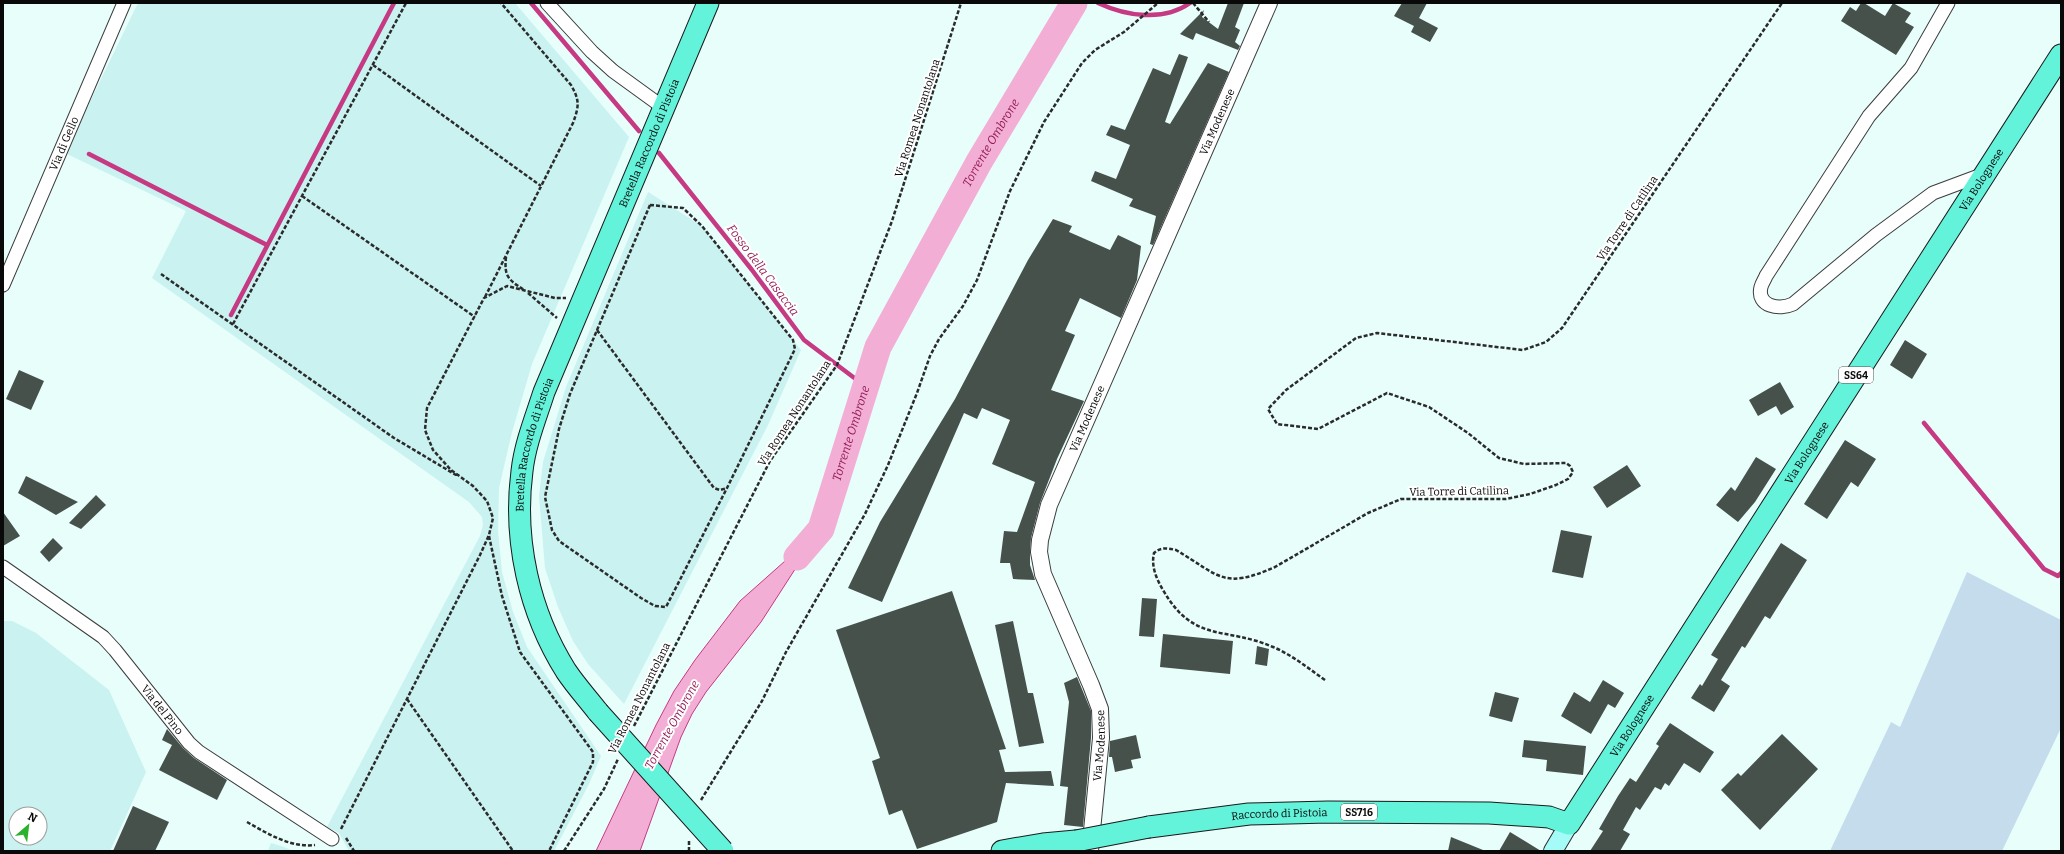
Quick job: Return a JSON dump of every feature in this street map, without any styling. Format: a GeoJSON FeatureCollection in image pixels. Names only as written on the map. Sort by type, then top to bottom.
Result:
{"type":"FeatureCollection","features":[{"type":"Feature","properties":{"kind":"main road","name":"Bretella Raccordo di Pistoia"},"geometry":{"type":"LineString","coordinates":[[708,6],[544,392],[532,430],[522,470],[520,500],[522,549],[534,604],[546,632],[567,672],[598,712],[723,851]]}},
{"type":"Feature","properties":{"kind":"main road","name":"Via Bolognese"},"geometry":{"type":"LineString","coordinates":[[1553,851],[2061,55]]}},
{"type":"Feature","properties":{"kind":"main road","name":"Raccordo di Pistoia"},"geometry":{"type":"LineString","coordinates":[[1040,851],[1083,846],[1149,827],[1243,815],[1321,812],[1489,813],[1549,817],[1569,824]]}},
{"type":"Feature","properties":{"kind":"main road"},"geometry":{"type":"LineString","coordinates":[[1002,851],[1043,844],[1083,846]]}},
{"type":"Feature","properties":{"kind":"street","name":"Via di Gello"},"geometry":{"type":"LineString","coordinates":[[3,284],[124,3]]}},
{"type":"Feature","properties":{"kind":"street"},"geometry":{"type":"LineString","coordinates":[[547,3],[572,32],[602,62],[664,108]]}},
{"type":"Feature","properties":{"kind":"street","name":"Via Modenese"},"geometry":{"type":"LineString","coordinates":[[1083,846],[1100,738],[1100,709],[1043,574],[1039,552],[1042,529],[1049,505],[1269,3]]}},
{"type":"Feature","properties":{"kind":"street"},"geometry":{"type":"LineString","coordinates":[[1948,3],[1914,62],[1869,116],[1766,276],[1761,287],[1760,297],[1766,304],[1775,308],[1787,307],[1793,304],[1876,235],[1933,192],[1984,174]]}},
{"type":"Feature","properties":{"kind":"street","name":"Via del Pino"},"geometry":{"type":"LineString","coordinates":[[3,568],[103,637],[189,743],[199,752],[332,838]]}},
{"type":"Feature","properties":{"kind":"path"},"geometry":{"type":"LineString","coordinates":[[233,324],[406,3]]}},
{"type":"Feature","properties":{"kind":"path"},"geometry":{"type":"LineString","coordinates":[[247,822],[290,843],[308,846],[320,844],[339,833],[489,535],[493,518],[487,501],[473,486],[451,470],[433,450],[425,430],[427,408],[476,317],[484,298],[572,123],[578,107],[578,97],[572,85],[501,3]]}},
{"type":"Feature","properties":{"kind":"path","name":"Via Romea Nonantolana"},"geometry":{"type":"LineString","coordinates":[[633,727],[770,461],[837,365],[892,221],[961,3]]}},
{"type":"Feature","properties":{"kind":"path"},"geometry":{"type":"LineString","coordinates":[[700,802],[719,768],[762,701],[786,652],[865,514],[888,466],[930,356],[939,339],[963,306],[977,280],[1010,191],[1044,122],[1082,63],[1095,50],[1124,32],[1158,3]]}},
{"type":"Feature","properties":{"kind":"path"},"geometry":{"type":"LineString","coordinates":[[1193,3],[1209,22]]}},
{"type":"Feature","properties":{"kind":"path","name":"Via Torre di Catilina"},"geometry":{"type":"LineString","coordinates":[[1325,680],[1274,647],[1249,639],[1203,629],[1188,622],[1172,606],[1161,587],[1153,568],[1154,553],[1159,549],[1168,548],[1176,550],[1218,576],[1227,579],[1240,579],[1261,574],[1276,567],[1368,513],[1401,500],[1506,499],[1530,494],[1568,479],[1573,472],[1570,466],[1566,464],[1524,464],[1499,458],[1468,433],[1429,407],[1387,393],[1318,429],[1277,424],[1268,409],[1286,390],[1356,338],[1377,333],[1522,350],[1546,342],[1562,328],[1782,3]]}},
{"type":"Feature","properties":{"kind":"path"},"geometry":{"type":"LineString","coordinates":[[373,65],[541,186]]}},
{"type":"Feature","properties":{"kind":"path"},"geometry":{"type":"LineString","coordinates":[[302,196],[476,317]]}},
{"type":"Feature","properties":{"kind":"path"},"geometry":{"type":"LineString","coordinates":[[650,205],[683,208],[702,226],[793,340],[795,349],[727,488],[666,607],[655,606],[641,598],[559,541],[552,530],[548,518],[545,497],[549,474],[559,429],[570,394],[650,205]]}},
{"type":"Feature","properties":{"kind":"path"},"geometry":{"type":"LineString","coordinates":[[506,255],[505,268],[508,278],[527,292],[571,330]]}},
{"type":"Feature","properties":{"kind":"path"},"geometry":{"type":"LineString","coordinates":[[161,274],[394,438],[473,486]]}},
{"type":"Feature","properties":{"kind":"path"},"geometry":{"type":"LineString","coordinates":[[484,298],[507,286],[555,298],[584,298]]}},
{"type":"Feature","properties":{"kind":"path"},"geometry":{"type":"LineString","coordinates":[[597,330],[714,488],[720,490],[727,488]]}},
{"type":"Feature","properties":{"kind":"path"},"geometry":{"type":"LineString","coordinates":[[489,535],[502,596],[520,652],[593,752],[593,762],[549,851]]}},
{"type":"Feature","properties":{"kind":"path"},"geometry":{"type":"LineString","coordinates":[[407,698],[512,851]]}},
{"type":"Feature","properties":{"kind":"path","name":"Via Romea Nonantolana"},"geometry":{"type":"LineString","coordinates":[[564,851],[604,789],[620,755]]}},
{"type":"Feature","properties":{"kind":"path"},"geometry":{"type":"LineString","coordinates":[[688,838],[689,851]]}},
{"type":"Feature","properties":{"kind":"shaded area"},"geometry":{"type":"Polygon","coordinates":[[[138,3],[515,3],[629,137],[532,364],[512,432],[499,488],[498,531],[502,572],[513,612],[527,647],[601,756],[589,784],[554,851],[349,851],[339,833],[327,827],[480,536],[483,525],[482,517],[469,502],[152,278],[186,211],[65,153],[138,3]]]}},
{"type":"Feature","properties":{"kind":"shaded area"},"geometry":{"type":"Polygon","coordinates":[[[648,192],[702,226],[801,350],[768,425],[624,704],[588,664],[573,641],[558,607],[545,568],[539,496],[543,462],[566,387],[648,192]]]}},
{"type":"Feature","properties":{"kind":"shaded area"},"geometry":{"type":"Polygon","coordinates":[[[1967,572],[2061,620],[2061,728],[2002,851],[1830,851],[1891,722],[1900,727],[1967,572]]]}},
{"type":"Feature","properties":{"kind":"shaded area"},"geometry":{"type":"Polygon","coordinates":[[[4,621],[12,621],[36,633],[109,690],[146,772],[110,851],[3,851],[4,621]]]}},
{"type":"Feature","properties":{"kind":"shaded area"},"geometry":{"type":"Polygon","coordinates":[[[271,843],[284,847],[293,851],[268,851],[271,843]]]}},
{"type":"Feature","properties":{"kind":"water"},"geometry":{"type":"Polygon","coordinates":[[[821,529],[761,622],[706,692],[692,714],[681,737],[640,851],[596,851],[656,725],[674,691],[695,660],[740,601],[821,529]]]}},
{"type":"Feature","properties":{"kind":"building"},"geometry":{"type":"Polygon","coordinates":[[[1228,3],[1244,3],[1235,27],[1240,30],[1235,42],[1240,46],[1238,50],[1196,33],[1193,40],[1180,34],[1204,10],[1202,17],[1218,29],[1228,3]]]}},
{"type":"Feature","properties":{"kind":"building"},"geometry":{"type":"Polygon","coordinates":[[[1402,3],[1427,3],[1419,18],[1438,28],[1430,42],[1411,32],[1414,26],[1394,16],[1402,3]]]}},
{"type":"Feature","properties":{"kind":"building"},"geometry":{"type":"Polygon","coordinates":[[[1861,3],[1864,3],[1885,16],[1893,3],[1911,13],[1905,22],[1914,27],[1896,55],[1841,21],[1850,7],[1856,11],[1861,3]]]}},
{"type":"Feature","properties":{"kind":"building"},"geometry":{"type":"Polygon","coordinates":[[[1179,54],[1188,57],[1165,122],[1170,124],[1208,63],[1229,72],[1153,245],[1150,244],[1156,216],[1129,206],[1133,199],[1091,181],[1095,171],[1116,179],[1130,145],[1106,135],[1111,125],[1125,130],[1153,68],[1170,75],[1179,54]]]}},
{"type":"Feature","properties":{"kind":"building"},"geometry":{"type":"Polygon","coordinates":[[[1053,219],[1072,226],[1069,232],[1110,250],[1118,235],[1141,246],[1137,280],[1121,318],[1080,298],[1065,331],[1075,335],[1051,390],[1084,401],[1057,459],[1040,503],[1031,538],[1030,551],[1030,565],[1035,580],[1013,579],[1010,563],[1000,563],[1004,531],[1017,532],[1035,482],[992,464],[1010,420],[982,408],[977,419],[964,413],[882,602],[848,588],[880,522],[955,399],[1028,260],[1053,219]]]}},
{"type":"Feature","properties":{"kind":"building"},"geometry":{"type":"Polygon","coordinates":[[[1905,340],[1927,354],[1912,379],[1890,365],[1905,340]]]}},
{"type":"Feature","properties":{"kind":"building"},"geometry":{"type":"Polygon","coordinates":[[[19,370],[44,381],[31,410],[6,399],[19,370]]]}},
{"type":"Feature","properties":{"kind":"building"},"geometry":{"type":"Polygon","coordinates":[[[1780,382],[1794,407],[1781,415],[1776,406],[1758,416],[1749,400],[1780,382]]]}},
{"type":"Feature","properties":{"kind":"building"},"geometry":{"type":"Polygon","coordinates":[[[1845,440],[1876,459],[1858,487],[1851,482],[1827,519],[1804,504],[1845,440]]]}},
{"type":"Feature","properties":{"kind":"building"},"geometry":{"type":"Polygon","coordinates":[[[1756,457],[1776,469],[1755,502],[1738,522],[1716,505],[1731,487],[1735,491],[1756,457]]]}},
{"type":"Feature","properties":{"kind":"building"},"geometry":{"type":"Polygon","coordinates":[[[1627,465],[1641,486],[1607,508],[1593,487],[1627,465]]]}},
{"type":"Feature","properties":{"kind":"building"},"geometry":{"type":"Polygon","coordinates":[[[26,476],[78,502],[56,515],[18,493],[26,476]]]}},
{"type":"Feature","properties":{"kind":"building"},"geometry":{"type":"Polygon","coordinates":[[[96,495],[106,505],[81,529],[69,523],[96,495]]]}},
{"type":"Feature","properties":{"kind":"building"},"geometry":{"type":"Polygon","coordinates":[[[3,512],[20,536],[3,546],[3,512]]]}},
{"type":"Feature","properties":{"kind":"building"},"geometry":{"type":"Polygon","coordinates":[[[1561,530],[1592,536],[1583,578],[1552,572],[1561,530]]]}},
{"type":"Feature","properties":{"kind":"building"},"geometry":{"type":"Polygon","coordinates":[[[53,538],[63,548],[49,562],[40,552],[53,538]]]}},
{"type":"Feature","properties":{"kind":"building"},"geometry":{"type":"Polygon","coordinates":[[[1781,543],[1807,560],[1770,619],[1765,616],[1745,648],[1742,646],[1721,680],[1730,686],[1714,712],[1691,698],[1700,684],[1702,686],[1718,659],[1711,655],[1781,543]]]}},
{"type":"Feature","properties":{"kind":"building"},"geometry":{"type":"Polygon","coordinates":[[[952,591],[1006,749],[999,750],[1005,772],[1051,771],[1054,786],[1006,783],[997,822],[917,849],[902,810],[889,815],[872,761],[880,758],[836,630],[952,591]]]}},
{"type":"Feature","properties":{"kind":"building"},"geometry":{"type":"Polygon","coordinates":[[[1142,598],[1157,599],[1154,637],[1139,636],[1142,598]]]}},
{"type":"Feature","properties":{"kind":"building"},"geometry":{"type":"Polygon","coordinates":[[[1013,621],[1028,693],[1033,693],[1044,743],[1019,747],[995,625],[1013,621]]]}},
{"type":"Feature","properties":{"kind":"building"},"geometry":{"type":"Polygon","coordinates":[[[1163,634],[1233,641],[1230,674],[1160,667],[1163,634]]]}},
{"type":"Feature","properties":{"kind":"building"},"geometry":{"type":"Polygon","coordinates":[[[1257,646],[1269,649],[1267,666],[1255,664],[1257,646]]]}},
{"type":"Feature","properties":{"kind":"building"},"geometry":{"type":"Polygon","coordinates":[[[1077,677],[1091,711],[1091,738],[1083,827],[1064,825],[1068,787],[1060,786],[1069,702],[1064,683],[1077,677]]]}},
{"type":"Feature","properties":{"kind":"building"},"geometry":{"type":"Polygon","coordinates":[[[1603,680],[1624,693],[1615,708],[1608,704],[1591,734],[1561,716],[1574,692],[1590,702],[1603,680]]]}},
{"type":"Feature","properties":{"kind":"building"},"geometry":{"type":"Polygon","coordinates":[[[1495,692],[1519,698],[1512,722],[1489,716],[1495,692]]]}},
{"type":"Feature","properties":{"kind":"building"},"geometry":{"type":"Polygon","coordinates":[[[1670,723],[1714,752],[1700,773],[1684,763],[1669,786],[1665,783],[1661,790],[1655,787],[1640,810],[1636,807],[1623,830],[1630,834],[1620,851],[1590,851],[1603,831],[1599,829],[1618,796],[1630,778],[1636,782],[1659,746],[1656,744],[1670,723]]]}},
{"type":"Feature","properties":{"kind":"building"},"geometry":{"type":"Polygon","coordinates":[[[167,729],[183,748],[194,758],[227,780],[217,800],[159,770],[172,745],[162,740],[167,729]]]}},
{"type":"Feature","properties":{"kind":"building"},"geometry":{"type":"Polygon","coordinates":[[[1782,734],[1818,769],[1760,830],[1721,790],[1738,773],[1741,776],[1782,734]]]}},
{"type":"Feature","properties":{"kind":"building"},"geometry":{"type":"Polygon","coordinates":[[[1136,735],[1141,758],[1131,760],[1133,768],[1115,772],[1112,757],[1109,757],[1110,741],[1136,735]]]}},
{"type":"Feature","properties":{"kind":"building"},"geometry":{"type":"Polygon","coordinates":[[[1524,740],[1586,746],[1583,775],[1546,771],[1547,760],[1522,757],[1524,740]]]}},
{"type":"Feature","properties":{"kind":"building"},"geometry":{"type":"Polygon","coordinates":[[[133,806],[169,822],[155,851],[113,851],[133,806]]]}},
{"type":"Feature","properties":{"kind":"building"},"geometry":{"type":"Polygon","coordinates":[[[1510,832],[1541,851],[1499,851],[1510,832]]]}},
{"type":"Feature","properties":{"kind":"building"},"geometry":{"type":"Polygon","coordinates":[[[1451,837],[1483,850],[1483,851],[1448,851],[1451,837]]]}},
{"type":"Feature","properties":{"kind":"waterway"},"geometry":{"type":"LineString","coordinates":[[231,315],[394,3]]}},
{"type":"Feature","properties":{"kind":"waterway","name":"Fosso della Casaccia"},"geometry":{"type":"LineString","coordinates":[[531,3],[639,131]]}},
{"type":"Feature","properties":{"kind":"waterway","name":"Torrente Ombrone"},"geometry":{"type":"LineString","coordinates":[[797,557],[821,529],[878,347],[979,162],[1074,3]]}},
{"type":"Feature","properties":{"kind":"waterway"},"geometry":{"type":"LineString","coordinates":[[1098,3],[1120,11],[1144,15],[1168,13],[1190,3]]}},
{"type":"Feature","properties":{"kind":"waterway","name":"Fosso della Casaccia"},"geometry":{"type":"LineString","coordinates":[[659,153],[752,270],[804,340],[865,386]]}},
{"type":"Feature","properties":{"kind":"waterway"},"geometry":{"type":"LineString","coordinates":[[89,154],[267,245]]}},
{"type":"Feature","properties":{"kind":"waterway"},"geometry":{"type":"LineString","coordinates":[[1924,423],[2044,569],[2058,576],[2061,573]]}}]}
